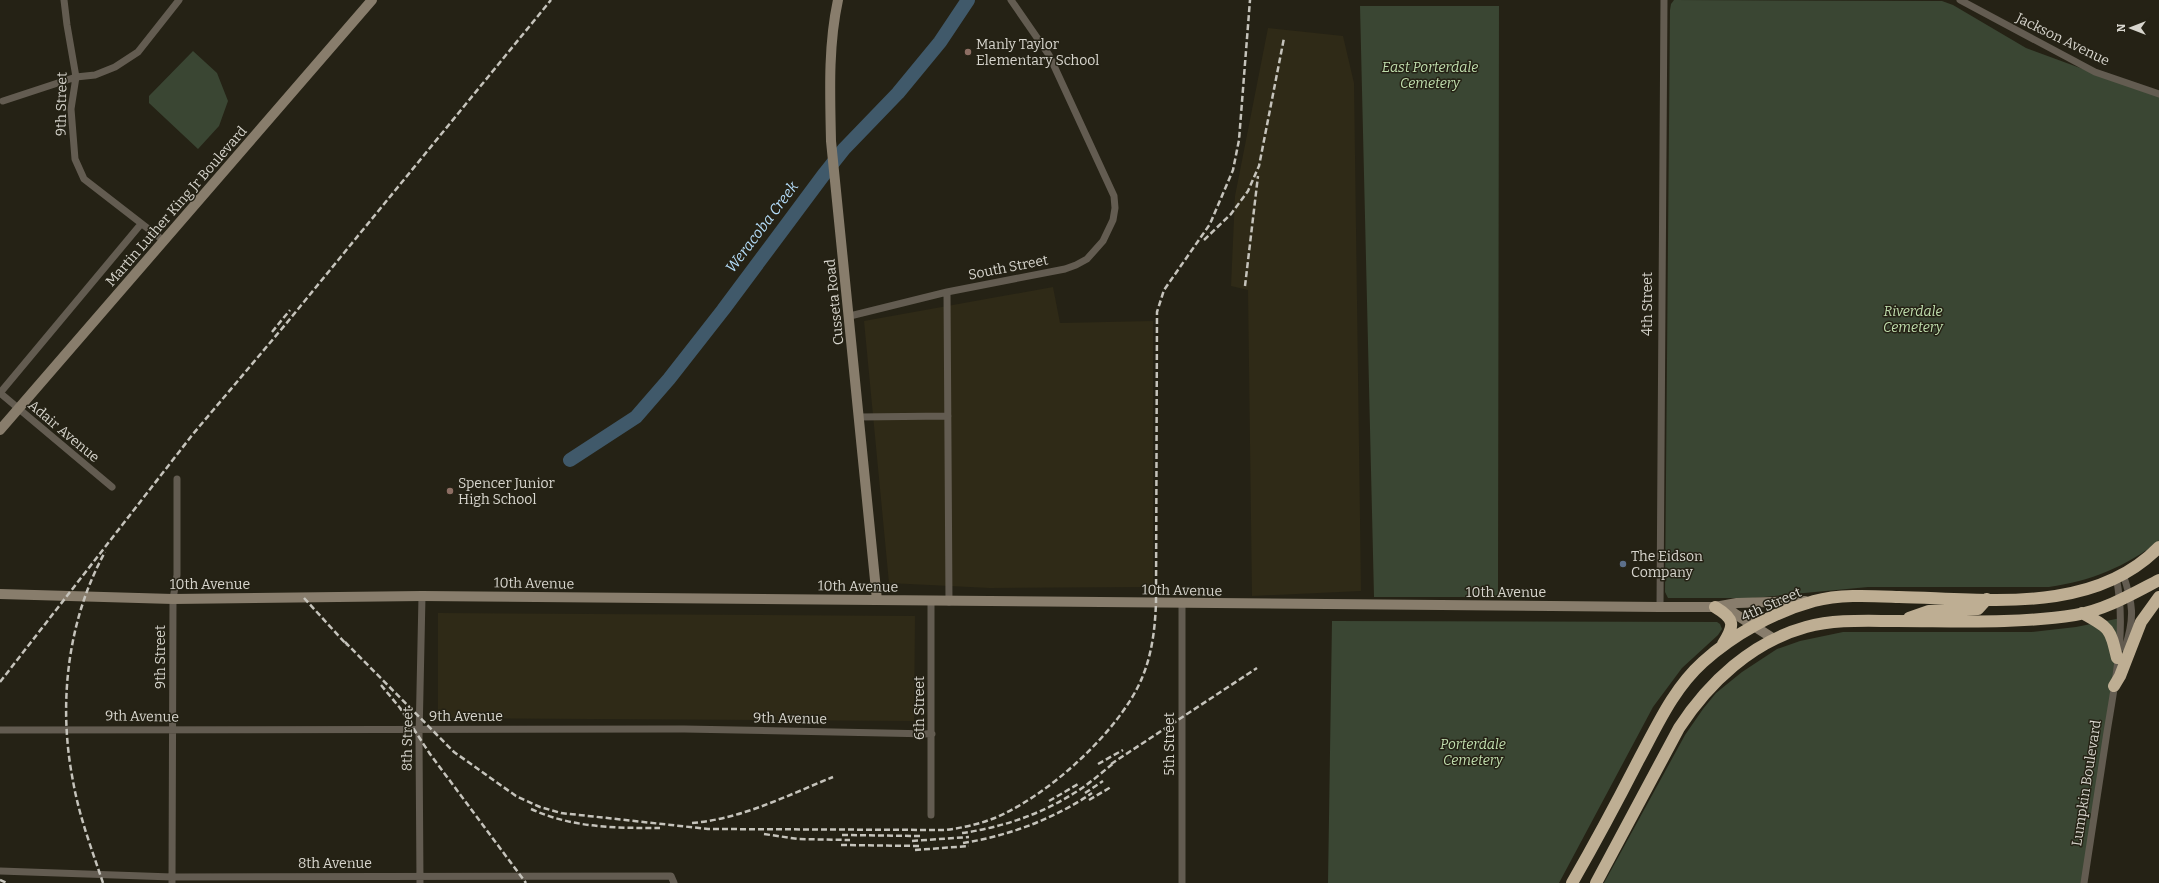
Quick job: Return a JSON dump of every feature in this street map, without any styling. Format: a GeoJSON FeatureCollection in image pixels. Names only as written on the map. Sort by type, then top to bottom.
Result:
{"type":"FeatureCollection","features":[{"type":"Feature","properties":{"kind":"highway","name":"4th Street"},"geometry":{"type":"LineString","coordinates":[[1572,883],[1677,690],[1702,663],[1723,645],[1754,626],[1785,611],[1815,601],[1863,596],[1987,599],[2063,596],[2120,576],[2156,549]]}},
{"type":"Feature","properties":{"kind":"highway"},"geometry":{"type":"LineString","coordinates":[[1596,883],[1679,728],[1692,707],[1727,672],[1757,647],[1806,627],[1836,621],[2012,620],[2082,613],[2126,598],[2159,580]]}},
{"type":"Feature","properties":{"kind":"highway"},"geometry":{"type":"LineString","coordinates":[[2114,686],[2120,676],[2141,622],[2159,597]]}},
{"type":"Feature","properties":{"kind":"highway"},"geometry":{"type":"LineString","coordinates":[[1900,621],[1929,611],[1978,609],[1987,599]]}},
{"type":"Feature","properties":{"kind":"highway"},"geometry":{"type":"LineString","coordinates":[[1715,607],[1728,615],[1731,624],[1732,630],[1723,645]]}},
{"type":"Feature","properties":{"kind":"highway"},"geometry":{"type":"LineString","coordinates":[[2082,613],[2105,625],[2112,638],[2117,658]]}},
{"type":"Feature","properties":{"kind":"main road","name":"Martin Luther King Jr Boulevard"},"geometry":{"type":"LineString","coordinates":[[0,430],[372,0]]}},
{"type":"Feature","properties":{"kind":"main road","name":"Cusseta Road"},"geometry":{"type":"LineString","coordinates":[[838,0],[833,24],[830,81],[831,141],[850,316],[877,600]]}},
{"type":"Feature","properties":{"kind":"main road","name":"10th Avenue"},"geometry":{"type":"LineString","coordinates":[[0,594],[174,599],[422,596],[1660,608],[1715,607],[1737,603],[1815,601]]}},
{"type":"Feature","properties":{"kind":"main road","name":"10th Avenue"},"geometry":{"type":"LineString","coordinates":[[1715,607],[1729,610],[1774,639]]}},
{"type":"Feature","properties":{"kind":"street","name":"9th Street"},"geometry":{"type":"LineString","coordinates":[[64,0],[76,77],[71,109],[75,159],[84,179],[164,241]]}},
{"type":"Feature","properties":{"kind":"street"},"geometry":{"type":"LineString","coordinates":[[3,101],[76,77],[95,75],[114,67],[138,52],[179,0]]}},
{"type":"Feature","properties":{"kind":"street","name":"South Street"},"geometry":{"type":"LineString","coordinates":[[850,316],[947,292],[1065,269],[1086,259],[1103,241],[1113,220],[1115,208],[1114,196],[1049,55],[1011,0]]}},
{"type":"Feature","properties":{"kind":"street","name":"4th Street"},"geometry":{"type":"LineString","coordinates":[[1660,608],[1664,0]]}},
{"type":"Feature","properties":{"kind":"street","name":"Jackson Avenue"},"geometry":{"type":"LineString","coordinates":[[1960,0],[2095,72],[2159,94]]}},
{"type":"Feature","properties":{"kind":"street"},"geometry":{"type":"LineString","coordinates":[[0,393],[141,224]]}},
{"type":"Feature","properties":{"kind":"street"},"geometry":{"type":"LineString","coordinates":[[947,292],[949,602]]}},
{"type":"Feature","properties":{"kind":"street","name":"Adair Avenue"},"geometry":{"type":"LineString","coordinates":[[0,393],[112,487]]}},
{"type":"Feature","properties":{"kind":"street"},"geometry":{"type":"LineString","coordinates":[[859,417],[948,416]]}},
{"type":"Feature","properties":{"kind":"street","name":"9th Street"},"geometry":{"type":"LineString","coordinates":[[172,880],[172,730],[177,479]]}},
{"type":"Feature","properties":{"kind":"street","name":"Lumpkin Boulevard"},"geometry":{"type":"LineString","coordinates":[[2114,686],[2131,629],[2126,598],[2120,576]]}},
{"type":"Feature","properties":{"kind":"street","name":"8th Street"},"geometry":{"type":"LineString","coordinates":[[420,879],[419,730],[422,596]]}},
{"type":"Feature","properties":{"kind":"street","name":"Lumpkin Boulevard"},"geometry":{"type":"LineString","coordinates":[[2084,883],[2126,598]]}},
{"type":"Feature","properties":{"kind":"street","name":"6th Street"},"geometry":{"type":"LineString","coordinates":[[931,602],[931,815]]}},
{"type":"Feature","properties":{"kind":"street","name":"5th Street"},"geometry":{"type":"LineString","coordinates":[[1182,604],[1182,883]]}},
{"type":"Feature","properties":{"kind":"street","name":"9th Avenue"},"geometry":{"type":"LineString","coordinates":[[0,730],[684,730],[932,734]]}},
{"type":"Feature","properties":{"kind":"street","name":"8th Avenue"},"geometry":{"type":"LineString","coordinates":[[0,871],[172,880],[672,880]]}},
{"type":"Feature","properties":{"kind":"shaded area"},"geometry":{"type":"Polygon","coordinates":[[[1268,28],[1343,36],[1354,83],[1361,591],[1252,596],[1248,290],[1231,286],[1235,196],[1268,28]]]}},
{"type":"Feature","properties":{"kind":"shaded area"},"geometry":{"type":"Polygon","coordinates":[[[1053,287],[1060,323],[1153,321],[1153,587],[990,588],[889,583],[864,321],[1053,287]]]}},
{"type":"Feature","properties":{"kind":"shaded area"},"geometry":{"type":"Polygon","coordinates":[[[438,613],[915,616],[914,721],[438,718],[438,613]]]}},
{"type":"Feature","properties":{"kind":"green space","name":"Riverdale Cemetery"},"geometry":{"type":"Polygon","coordinates":[[[1674,0],[1942,1],[1953,5],[2026,48],[2159,97],[2159,541],[2133,558],[2107,572],[2079,581],[2049,587],[1868,587],[1753,598],[1668,598],[1665,592],[1670,10],[1671,4],[1674,0]]]}},
{"type":"Feature","properties":{"kind":"green space","name":"East Porterdale Cemetery"},"geometry":{"type":"Polygon","coordinates":[[[1360,6],[1499,6],[1498,597],[1374,597],[1360,6]]]}},
{"type":"Feature","properties":{"kind":"green space"},"geometry":{"type":"Polygon","coordinates":[[[193,51],[217,73],[228,101],[219,126],[198,149],[149,103],[149,96],[193,51]]]}},
{"type":"Feature","properties":{"kind":"green space"},"geometry":{"type":"Polygon","coordinates":[[[2121,618],[2084,883],[1604,883],[1685,735],[1703,709],[1716,693],[1742,672],[1777,649],[1800,641],[1843,632],[2031,632],[2076,627],[2121,618]]]}},
{"type":"Feature","properties":{"kind":"green space","name":"Porterdale Cemetery"},"geometry":{"type":"Polygon","coordinates":[[[1332,621],[1717,622],[1720,624],[1722,629],[1718,635],[1682,668],[1653,707],[1559,883],[1328,883],[1332,621]]]}},
{"type":"Feature","properties":{"kind":"waterway","name":"Weracoba Creek"},"geometry":{"type":"LineString","coordinates":[[570,460],[636,417],[669,379],[723,310],[825,173],[844,149],[898,93],[940,42],[968,0]]}},
{"type":"Feature","properties":{"kind":"railway"},"geometry":{"type":"LineString","coordinates":[[0,682],[193,434],[285,325],[551,0]]}},
{"type":"Feature","properties":{"kind":"railway"},"geometry":{"type":"LineString","coordinates":[[345,642],[454,752],[516,796],[540,807],[561,813],[708,829],[945,830],[968,826],[992,819],[1035,796],[1079,760],[1117,719],[1142,678],[1151,651],[1156,603],[1157,312],[1164,290],[1210,224],[1233,170],[1239,140],[1250,0]]}},
{"type":"Feature","properties":{"kind":"railway"},"geometry":{"type":"LineString","coordinates":[[1204,240],[1231,214],[1248,191],[1259,166],[1284,38]]}},
{"type":"Feature","properties":{"kind":"railway"},"geometry":{"type":"LineString","coordinates":[[1245,286],[1258,176]]}},
{"type":"Feature","properties":{"kind":"railway"},"geometry":{"type":"LineString","coordinates":[[272,332],[290,310]]}},
{"type":"Feature","properties":{"kind":"railway"},"geometry":{"type":"LineString","coordinates":[[103,883],[79,807],[73,781],[66,723],[69,664],[74,635],[82,606],[92,579],[105,552]]}},
{"type":"Feature","properties":{"kind":"railway"},"geometry":{"type":"LineString","coordinates":[[304,598],[347,645]]}},
{"type":"Feature","properties":{"kind":"railway"},"geometry":{"type":"LineString","coordinates":[[1111,764],[1257,668]]}},
{"type":"Feature","properties":{"kind":"railway"},"geometry":{"type":"LineString","coordinates":[[381,685],[400,708],[430,754],[526,883]]}},
{"type":"Feature","properties":{"kind":"railway"},"geometry":{"type":"LineString","coordinates":[[1098,764],[1123,750]]}},
{"type":"Feature","properties":{"kind":"railway"},"geometry":{"type":"LineString","coordinates":[[962,833],[990,828],[1018,820],[1046,809],[1083,788],[1115,762]]}},
{"type":"Feature","properties":{"kind":"railway"},"geometry":{"type":"LineString","coordinates":[[692,823],[729,817],[764,805],[833,777]]}},
{"type":"Feature","properties":{"kind":"railway"},"geometry":{"type":"LineString","coordinates":[[1085,793],[1103,781]]}},
{"type":"Feature","properties":{"kind":"railway"},"geometry":{"type":"LineString","coordinates":[[1049,801],[1080,783]]}},
{"type":"Feature","properties":{"kind":"railway"},"geometry":{"type":"LineString","coordinates":[[1089,800],[1111,787]]}},
{"type":"Feature","properties":{"kind":"railway"},"geometry":{"type":"LineString","coordinates":[[963,843],[997,836],[1030,825],[1062,811],[1092,793]]}},
{"type":"Feature","properties":{"kind":"railway"},"geometry":{"type":"LineString","coordinates":[[531,809],[562,820],[594,826],[660,828]]}},
{"type":"Feature","properties":{"kind":"railway"},"geometry":{"type":"LineString","coordinates":[[764,834],[798,839],[850,840]]}},
{"type":"Feature","properties":{"kind":"railway"},"geometry":{"type":"LineString","coordinates":[[842,835],[920,836]]}},
{"type":"Feature","properties":{"kind":"railway"},"geometry":{"type":"LineString","coordinates":[[912,841],[969,837]]}},
{"type":"Feature","properties":{"kind":"railway"},"geometry":{"type":"LineString","coordinates":[[841,845],[921,846]]}},
{"type":"Feature","properties":{"kind":"railway"},"geometry":{"type":"LineString","coordinates":[[915,850],[969,846]]}},
{"type":"Feature","properties":{"kind":"railway"},"geometry":{"type":"LineString","coordinates":[[0,880],[7,883]]}},
{"type":"Feature","properties":{"kind":"place","name":"Manly Taylor Elementary School"},"geometry":{"type":"Point","coordinates":[968,52]}},
{"type":"Feature","properties":{"kind":"place","name":"Spencer Junior High School"},"geometry":{"type":"Point","coordinates":[450,491]}},
{"type":"Feature","properties":{"kind":"place","name":"The Eidson Company"},"geometry":{"type":"Point","coordinates":[1623,564]}}]}
